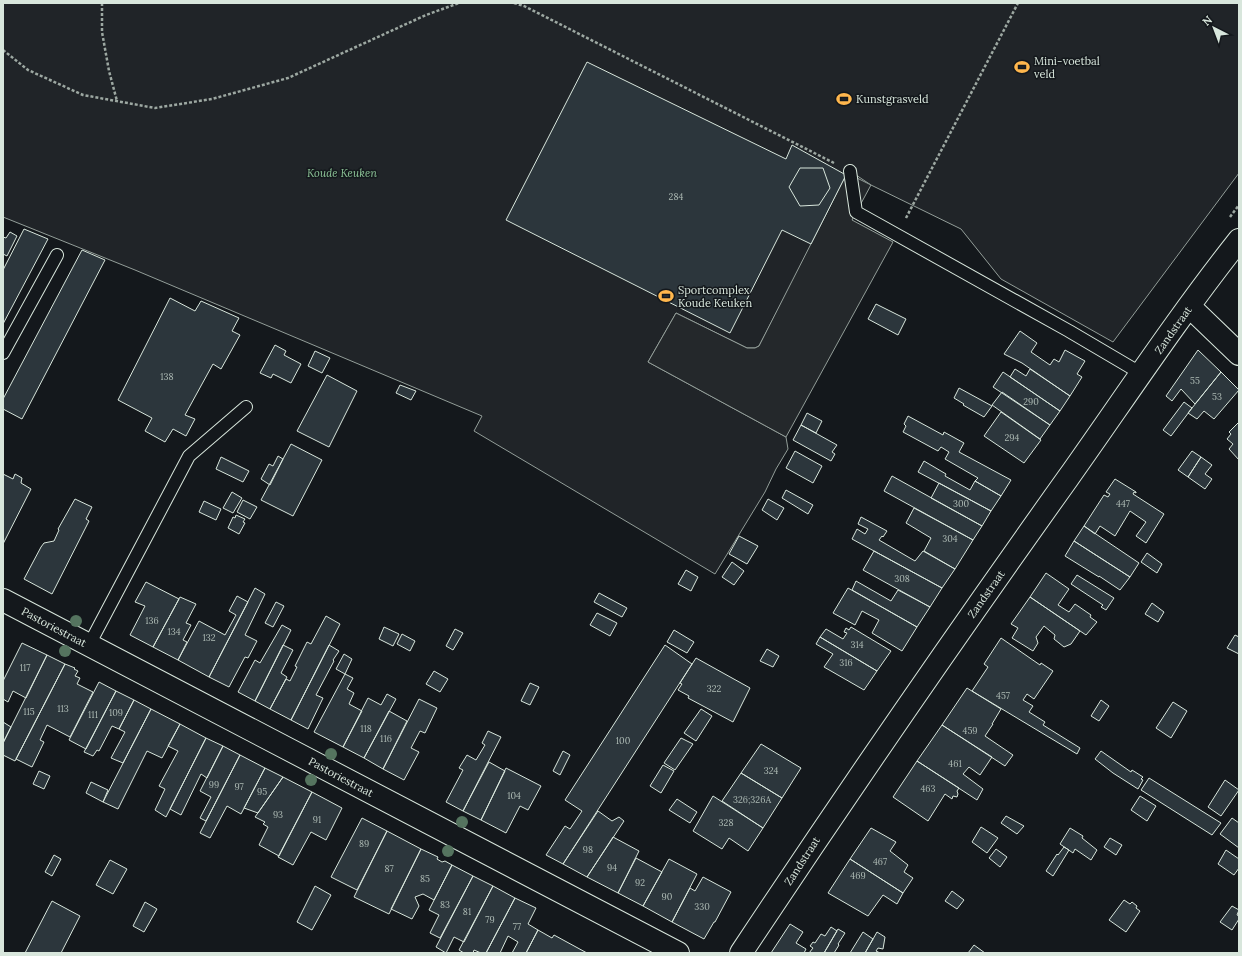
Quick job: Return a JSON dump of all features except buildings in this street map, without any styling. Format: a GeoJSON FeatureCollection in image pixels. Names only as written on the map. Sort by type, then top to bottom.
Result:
{"type":"FeatureCollection","features":[{"type":"Feature","properties":{"kind":"street","name":"Zandstraat"},"geometry":{"type":"LineString","coordinates":[[741,953],[824,827],[935,666],[1189,306],[1239,240]]}},
{"type":"Feature","properties":{"kind":"street"},"geometry":{"type":"LineString","coordinates":[[1189,306],[1239,354]]}},
{"type":"Feature","properties":{"kind":"street","name":"Pastoriestraat"},"geometry":{"type":"LineString","coordinates":[[3,600],[678,953]]}},
{"type":"Feature","properties":{"kind":"lane"},"geometry":{"type":"LineString","coordinates":[[850,171],[856,212],[1069,331],[1142,374]]}},
{"type":"Feature","properties":{"kind":"lane"},"geometry":{"type":"LineString","coordinates":[[3,353],[57,255]]}},
{"type":"Feature","properties":{"kind":"lane"},"geometry":{"type":"LineString","coordinates":[[89,645],[189,456],[246,407]]}},
{"type":"Feature","properties":{"kind":"path"},"geometry":{"type":"LineString","coordinates":[[102,3],[102,32],[109,71],[117,101]]}},
{"type":"Feature","properties":{"kind":"path"},"geometry":{"type":"LineString","coordinates":[[3,50],[28,70],[83,95],[155,108],[212,99],[288,78],[426,16],[460,3]]}},
{"type":"Feature","properties":{"kind":"path"},"geometry":{"type":"LineString","coordinates":[[514,3],[524,4],[850,171]]}},
{"type":"Feature","properties":{"kind":"path"},"geometry":{"type":"LineString","coordinates":[[898,235],[1018,3]]}},
{"type":"Feature","properties":{"kind":"green space","name":"Koude Keuken"},"geometry":{"type":"Polygon","coordinates":[[[3,3],[1239,3],[1239,173],[1113,342],[1001,279],[961,229],[871,185],[850,171],[759,346],[755,348],[747,348],[676,313],[648,362],[786,437],[788,449],[765,492],[715,574],[474,431],[482,416],[135,270],[3,217],[3,3]]]}},
{"type":"Feature","properties":{"kind":"shaded area"},"geometry":{"type":"Polygon","coordinates":[[[847,173],[871,185],[852,220],[893,242],[786,437],[648,362],[676,313],[747,348],[755,348],[759,346],[847,173]]]}},
{"type":"Feature","properties":{"kind":"place","name":"Mini-voetbal veld"},"geometry":{"type":"Point","coordinates":[1022,67]}},
{"type":"Feature","properties":{"kind":"place","name":"Kunstgrasveld"},"geometry":{"type":"Point","coordinates":[844,99]}},
{"type":"Feature","properties":{"kind":"place","name":"Sportcomplex Koude Keuken"},"geometry":{"type":"Point","coordinates":[666,296]}}]}
